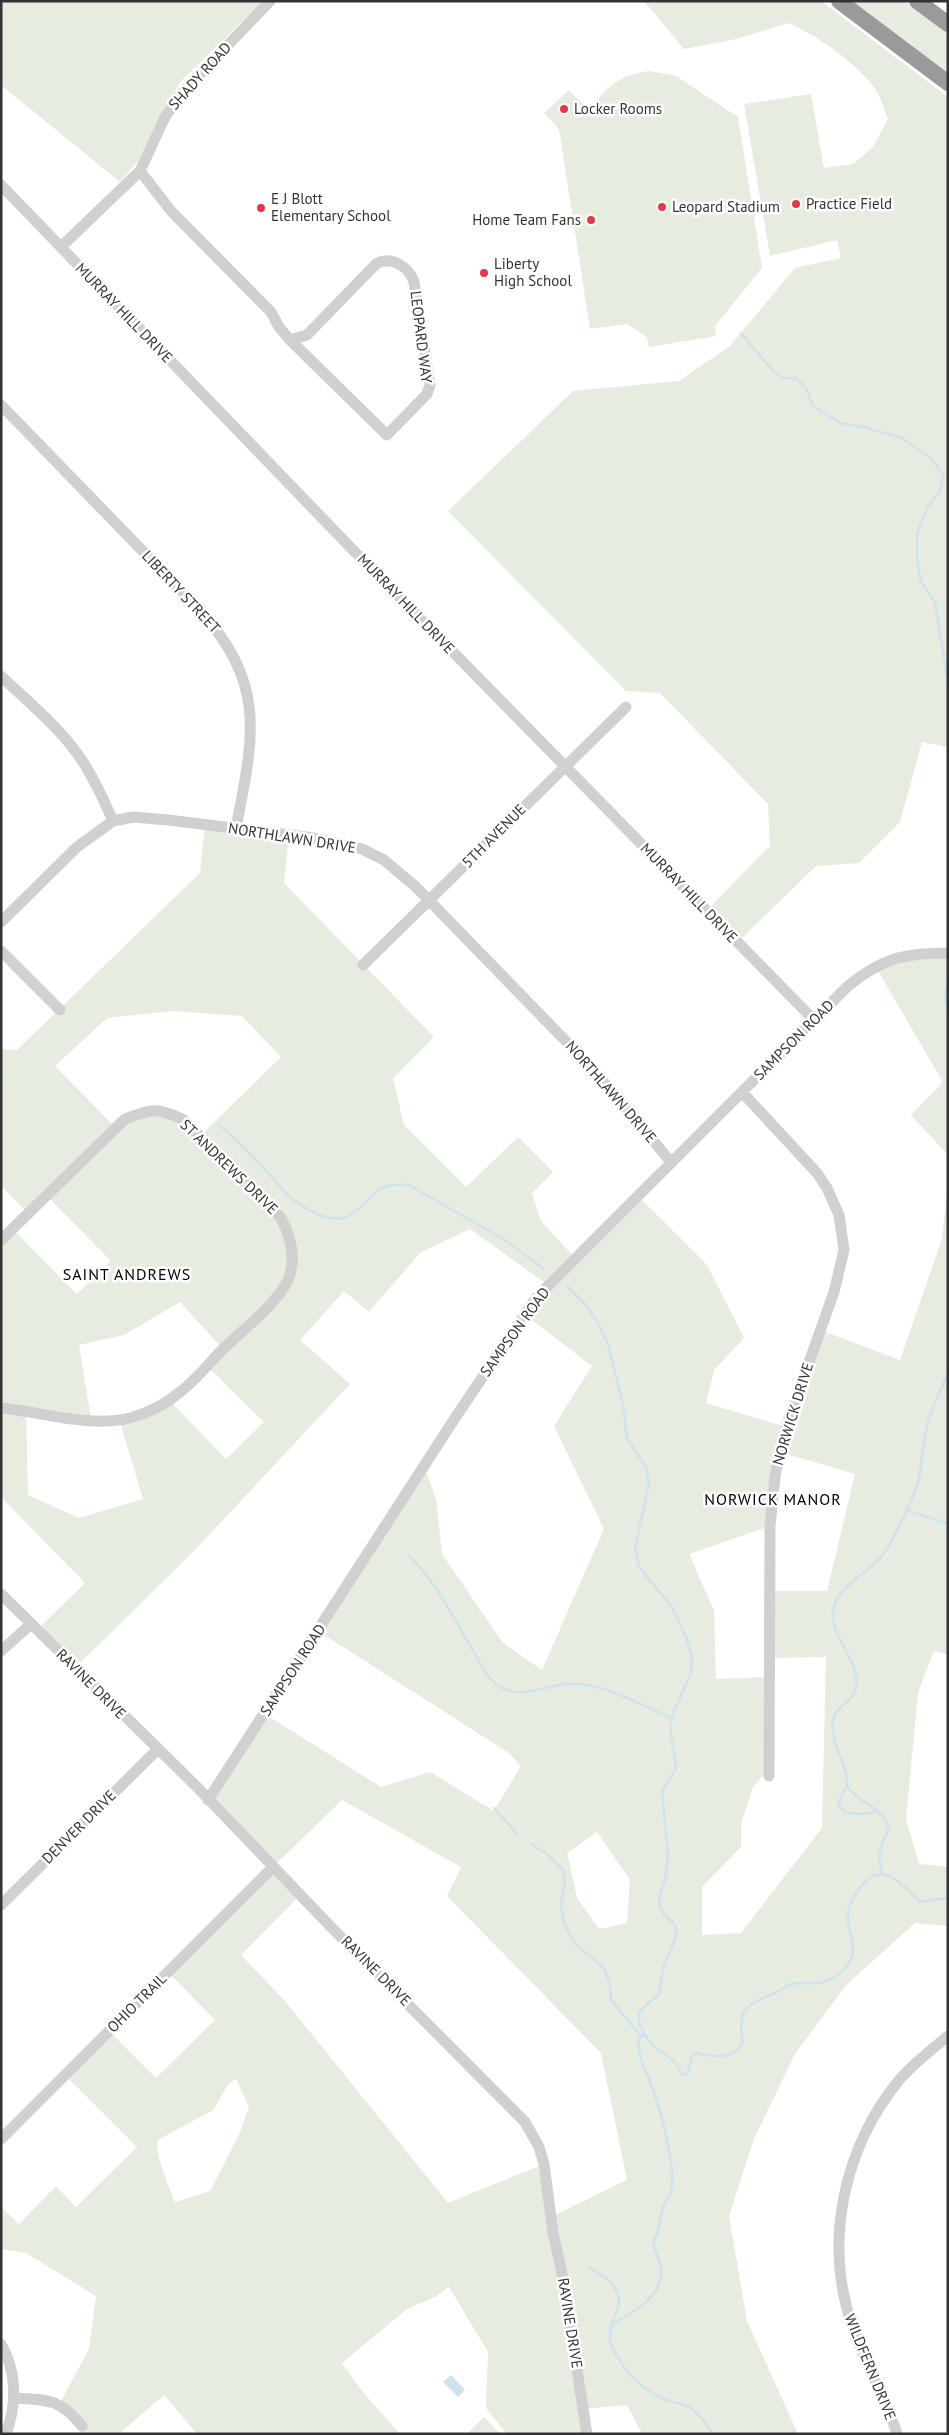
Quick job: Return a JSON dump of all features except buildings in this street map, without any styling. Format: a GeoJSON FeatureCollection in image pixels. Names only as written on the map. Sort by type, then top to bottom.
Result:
{"type":"FeatureCollection","features":[{"type":"Feature","properties":{"kind":"highway"},"geometry":{"type":"LineString","coordinates":[[840,1],[948,83]]}},
{"type":"Feature","properties":{"kind":"highway"},"geometry":{"type":"LineString","coordinates":[[917,1],[948,24]]}},
{"type":"Feature","properties":{"kind":"street","name":"SHADY ROAD"},"geometry":{"type":"LineString","coordinates":[[61,247],[140,171],[164,119],[178,97],[270,1]]}},
{"type":"Feature","properties":{"kind":"street","name":"LEOPARD WAY"},"geometry":{"type":"LineString","coordinates":[[140,171],[170,212],[271,312],[290,340],[387,435],[427,394],[430,385],[414,282],[410,273],[396,262],[385,261],[376,264],[307,335],[290,340]]}},
{"type":"Feature","properties":{"kind":"street","name":"MURRAY HILL DRIVE"},"geometry":{"type":"LineString","coordinates":[[1,185],[814,1020]]}},
{"type":"Feature","properties":{"kind":"street","name":"LIBERTY STREET"},"geometry":{"type":"LineString","coordinates":[[1,404],[198,608],[224,639],[235,658],[248,694],[250,723],[248,758],[236,828]]}},
{"type":"Feature","properties":{"kind":"street"},"geometry":{"type":"LineString","coordinates":[[1,676],[65,738],[78,754],[90,772],[113,821]]}},
{"type":"Feature","properties":{"kind":"street","name":"5TH AVENUE"},"geometry":{"type":"LineString","coordinates":[[363,965],[626,707]]}},
{"type":"Feature","properties":{"kind":"street","name":"NORTHLAWN DRIVE"},"geometry":{"type":"LineString","coordinates":[[1,922],[77,847],[113,821],[141,818],[236,828],[314,838],[362,849],[392,866],[429,900],[592,1068],[671,1162]]}},
{"type":"Feature","properties":{"kind":"street"},"geometry":{"type":"LineString","coordinates":[[1,951],[60,1010]]}},
{"type":"Feature","properties":{"kind":"street","name":"SAMPSON ROAD"},"geometry":{"type":"LineString","coordinates":[[208,1800],[524,1314],[548,1285],[848,986],[883,961],[910,954],[948,953]]}},
{"type":"Feature","properties":{"kind":"street","name":"NORWICK DRIVE"},"geometry":{"type":"LineString","coordinates":[[742,1092],[817,1173],[828,1188],[840,1215],[844,1237],[841,1267],[786,1427],[775,1476],[770,1526],[768,1776]]}},
{"type":"Feature","properties":{"kind":"street","name":"ST ANDREWS DRIVE"},"geometry":{"type":"LineString","coordinates":[[1,1240],[125,1119],[146,1111],[164,1110],[184,1120],[281,1218],[290,1235],[293,1256],[288,1280],[271,1303],[180,1393],[152,1410],[129,1418],[105,1420],[76,1419],[1,1408]]}},
{"type":"Feature","properties":{"kind":"street","name":"RAVINE DRIVE"},"geometry":{"type":"LineString","coordinates":[[1,1594],[518,2113],[535,2138],[544,2164],[553,2233],[561,2268],[587,2434]]}},
{"type":"Feature","properties":{"kind":"street"},"geometry":{"type":"LineString","coordinates":[[1,1651],[31,1624]]}},
{"type":"Feature","properties":{"kind":"street","name":"DENVER DRIVE"},"geometry":{"type":"LineString","coordinates":[[1,1905],[157,1750]]}},
{"type":"Feature","properties":{"kind":"street","name":"OHIO TRAIL"},"geometry":{"type":"LineString","coordinates":[[1,2139],[273,1867]]}},
{"type":"Feature","properties":{"kind":"street","name":"WILDFERN DRIVE"},"geometry":{"type":"LineString","coordinates":[[897,2434],[891,2416],[858,2343],[847,2309],[839,2262],[840,2214],[855,2154],[874,2116],[901,2078],[921,2058],[948,2036]]}},
{"type":"Feature","properties":{"kind":"street"},"geometry":{"type":"LineString","coordinates":[[1,2344],[12,2373],[14,2398],[6,2434]]}},
{"type":"Feature","properties":{"kind":"street"},"geometry":{"type":"LineString","coordinates":[[14,2398],[42,2399],[60,2404],[70,2411],[82,2426]]}},
{"type":"Feature","properties":{"kind":"shaded area"},"geometry":{"type":"Polygon","coordinates":[[[1,1],[263,1],[181,81],[158,118],[139,160],[120,182],[1,85],[1,1]]]}},
{"type":"Feature","properties":{"kind":"shaded area"},"geometry":{"type":"Polygon","coordinates":[[[644,1],[821,1],[948,97],[948,747],[922,742],[900,822],[859,863],[816,866],[742,938],[711,906],[770,846],[768,804],[660,693],[626,691],[448,511],[573,391],[679,381],[730,346],[795,268],[841,258],[837,240],[770,256],[744,104],[811,94],[824,168],[853,164],[873,147],[888,119],[876,90],[859,70],[837,52],[789,23],[736,39],[684,49],[644,1]]]}},
{"type":"Feature","properties":{"kind":"shaded area"},"geometry":{"type":"Polygon","coordinates":[[[852,1],[904,1],[948,34],[948,74],[852,1]]]}},
{"type":"Feature","properties":{"kind":"shaded area","name":"Leopard Stadium"},"geometry":{"type":"Polygon","coordinates":[[[649,71],[676,76],[738,117],[762,268],[715,326],[716,336],[649,347],[647,337],[627,324],[590,329],[559,129],[544,113],[569,90],[584,105],[593,105],[605,91],[623,78],[649,71]]]}},
{"type":"Feature","properties":{"kind":"shaded area"},"geometry":{"type":"Polygon","coordinates":[[[205,824],[289,835],[284,883],[434,1037],[393,1078],[404,1125],[466,1187],[518,1137],[553,1172],[532,1193],[541,1221],[575,1258],[638,1196],[707,1265],[744,1338],[714,1370],[706,1403],[786,1427],[820,1330],[900,1360],[942,1239],[948,1182],[948,1655],[934,1651],[918,1693],[906,1819],[919,1864],[948,1867],[948,1926],[915,1923],[846,1985],[795,2054],[754,2139],[729,2216],[747,2321],[798,2434],[642,2434],[627,2405],[583,2409],[587,2434],[507,2434],[486,2408],[488,2352],[449,2287],[435,2297],[407,2309],[342,2363],[362,2391],[400,2434],[197,2434],[164,2395],[119,2434],[81,2434],[82,2425],[60,2403],[89,2349],[96,2296],[26,2253],[1,2249],[1,2207],[19,2224],[56,2186],[76,2207],[137,2147],[65,2075],[109,2031],[156,2078],[215,2020],[168,1972],[272,1867],[208,1800],[265,1714],[381,1787],[430,1772],[494,1811],[521,1766],[509,1753],[318,1631],[424,1466],[436,1499],[442,1554],[503,1643],[542,1670],[604,1529],[554,1426],[592,1366],[524,1314],[548,1285],[470,1229],[420,1253],[369,1312],[344,1291],[300,1340],[350,1384],[195,1550],[75,1668],[37,1630],[85,1583],[1,1497],[1,1240],[12,1229],[77,1294],[111,1261],[46,1195],[28,1213],[1,1186],[1,1049],[17,1050],[200,873],[205,824]],[[173,1011],[107,1018],[55,1066],[115,1127],[164,1110],[200,1136],[281,1057],[242,1016],[173,1011]],[[180,1302],[124,1335],[79,1345],[91,1419],[26,1410],[28,1495],[79,1518],[143,1499],[119,1419],[169,1400],[226,1459],[264,1422],[207,1366],[223,1349],[180,1302]],[[780,1452],[770,1526],[689,1554],[714,1610],[716,1679],[769,1677],[769,1769],[753,1787],[741,1824],[741,1847],[702,1887],[702,1935],[741,1933],[822,1828],[826,1657],[769,1658],[770,1591],[827,1591],[855,1474],[780,1452]],[[342,1800],[273,1867],[300,1895],[241,1955],[285,2001],[448,2203],[544,2164],[551,2217],[627,2180],[601,2053],[447,1896],[461,1867],[342,1800]],[[597,1832],[567,1853],[577,1898],[599,1929],[627,1923],[630,1880],[597,1832]],[[236,2079],[229,2083],[213,2110],[158,2140],[157,2146],[160,2161],[175,2202],[210,2191],[239,2135],[249,2107],[236,2079]]]}},
{"type":"Feature","properties":{"kind":"shaded area"},"geometry":{"type":"Polygon","coordinates":[[[948,946],[948,1155],[911,1115],[943,1082],[875,966],[944,953],[948,946]]]}},
{"type":"Feature","properties":{"kind":"shaded area"},"geometry":{"type":"Polygon","coordinates":[[[484,2417],[500,2434],[467,2434],[484,2417]]]}},
{"type":"Feature","properties":{"kind":"water"},"geometry":{"type":"Polygon","coordinates":[[[451,2375],[465,2390],[458,2397],[443,2382],[451,2375]]]}},
{"type":"Feature","properties":{"kind":"waterway"},"geometry":{"type":"LineString","coordinates":[[741,333],[775,373],[784,378],[796,378],[807,390],[813,406],[840,423],[863,427],[902,438],[932,459],[943,475],[940,492],[927,507],[917,534],[917,560],[921,582],[935,602],[948,683]]}},
{"type":"Feature","properties":{"kind":"waterway"},"geometry":{"type":"LineString","coordinates":[[948,978],[945,996],[948,1013]]}},
{"type":"Feature","properties":{"kind":"waterway"},"geometry":{"type":"LineString","coordinates":[[218,1124],[272,1177],[289,1197],[316,1213],[338,1219],[345,1217],[360,1208],[381,1188],[409,1185],[505,1240],[544,1269]]}},
{"type":"Feature","properties":{"kind":"waterway"},"geometry":{"type":"LineString","coordinates":[[567,1286],[585,1304],[598,1323],[608,1344],[623,1405],[627,1438],[646,1467],[649,1483],[635,1548],[639,1567],[672,1607],[686,1637],[692,1656],[691,1673],[674,1711],[670,1725],[676,1768],[662,1792],[668,1854],[666,1876],[660,1894],[659,1905],[664,1914],[675,1925],[677,1934],[663,1969],[659,1994],[639,2012],[639,2022],[644,2034],[638,2040],[639,2053],[659,2109],[672,2169],[671,2191],[664,2206],[654,2241],[661,2268],[661,2279],[652,2296],[645,2303],[611,2325]]}},
{"type":"Feature","properties":{"kind":"waterway"},"geometry":{"type":"LineString","coordinates":[[882,1873],[879,1855],[889,1828],[881,1815],[848,1787],[845,1770],[835,1742],[833,1719],[836,1712],[853,1695],[856,1687],[856,1678],[854,1669],[836,1631],[833,1612],[841,1593],[873,1565],[886,1550],[904,1517],[918,1482],[925,1433],[929,1419],[948,1373]]}},
{"type":"Feature","properties":{"kind":"waterway"},"geometry":{"type":"LineString","coordinates":[[906,1510],[948,1524]]}},
{"type":"Feature","properties":{"kind":"waterway"},"geometry":{"type":"LineString","coordinates":[[409,1556],[435,1587],[485,1672],[497,1685],[514,1692],[531,1691],[567,1684],[593,1686],[620,1695],[671,1718]]}},
{"type":"Feature","properties":{"kind":"waterway"},"geometry":{"type":"LineString","coordinates":[[847,1785],[838,1803],[841,1808],[855,1814],[878,1812]]}},
{"type":"Feature","properties":{"kind":"waterway"},"geometry":{"type":"LineString","coordinates":[[494,1808],[518,1835]]}},
{"type":"Feature","properties":{"kind":"waterway"},"geometry":{"type":"LineString","coordinates":[[531,1844],[547,1854],[563,1870],[565,1882],[561,1904],[564,1923],[575,1944],[604,1968],[610,1984],[611,2000],[641,2036]]}},
{"type":"Feature","properties":{"kind":"waterway"},"geometry":{"type":"LineString","coordinates":[[644,2034],[653,2046],[674,2061],[682,2075],[688,2073],[692,2056],[696,2053],[722,2056],[728,2055],[738,2048],[743,2042],[741,2031],[743,2015],[751,2005],[795,1983],[818,1983],[833,1978],[847,1966],[853,1951],[848,1911],[855,1896],[868,1879],[883,1874],[891,1877],[920,1902],[948,1898]]}},
{"type":"Feature","properties":{"kind":"waterway"},"geometry":{"type":"LineString","coordinates":[[589,2268],[611,2283],[618,2294],[618,2307],[611,2327],[610,2340],[625,2369],[639,2384],[651,2392],[691,2408],[701,2417],[713,2434]]}},
{"type":"Feature","properties":{"kind":"place","name":"Locker Rooms"},"geometry":{"type":"Point","coordinates":[564,109]}},
{"type":"Feature","properties":{"kind":"place","name":"Practice Field"},"geometry":{"type":"Point","coordinates":[796,204]}},
{"type":"Feature","properties":{"kind":"place","name":"Leopard Stadium"},"geometry":{"type":"Point","coordinates":[662,207]}},
{"type":"Feature","properties":{"kind":"place","name":"E J Blott Elementary School"},"geometry":{"type":"Point","coordinates":[261,208]}},
{"type":"Feature","properties":{"kind":"place","name":"Home Team Fans"},"geometry":{"type":"Point","coordinates":[591,220]}},
{"type":"Feature","properties":{"kind":"place","name":"Liberty High School"},"geometry":{"type":"Point","coordinates":[484,273]}},
{"type":"Feature","properties":{"kind":"district","name":"SAINT ANDREWS"},"geometry":{"type":"Point","coordinates":[127,1274]}},
{"type":"Feature","properties":{"kind":"district","name":"NORWICK MANOR"},"geometry":{"type":"Point","coordinates":[773,1499]}}]}
